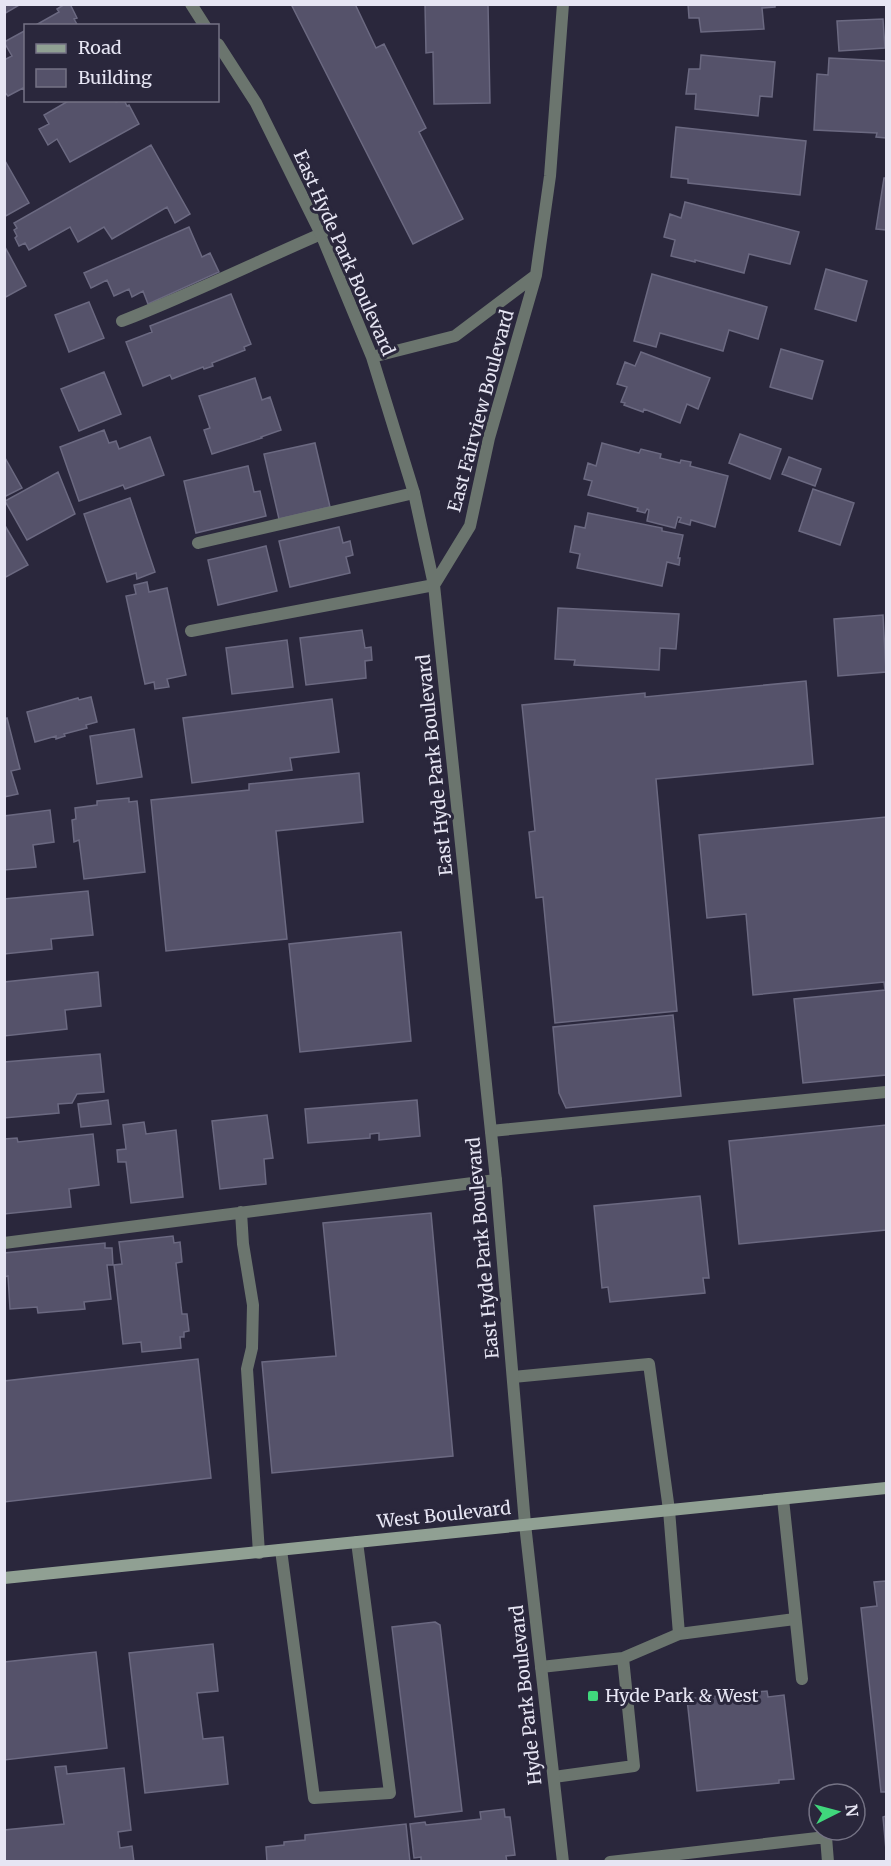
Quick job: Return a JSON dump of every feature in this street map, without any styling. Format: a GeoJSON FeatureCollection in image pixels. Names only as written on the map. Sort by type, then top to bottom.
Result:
{"type":"FeatureCollection","features":[{"type":"Feature","properties":{"kind":"main road","name":"West Boulevard"},"geometry":{"type":"LineString","coordinates":[[4,1578],[886,1488]]}},
{"type":"Feature","properties":{"kind":"street"},"geometry":{"type":"LineString","coordinates":[[191,4],[204,24]]}},
{"type":"Feature","properties":{"kind":"street","name":"East Fairview Boulevard"},"geometry":{"type":"LineString","coordinates":[[434,585],[470,526],[489,438],[536,275],[550,176],[563,4]]}},
{"type":"Feature","properties":{"kind":"street","name":"East Hyde Park Boulevard"},"geometry":{"type":"LineString","coordinates":[[219,46],[256,103],[321,234],[372,357],[414,493],[434,585],[496,1180],[525,1524]]}},
{"type":"Feature","properties":{"kind":"street"},"geometry":{"type":"LineString","coordinates":[[122,321],[174,301],[321,234]]}},
{"type":"Feature","properties":{"kind":"street","name":"East Fairview Boulevard"},"geometry":{"type":"LineString","coordinates":[[372,357],[455,336],[536,275]]}},
{"type":"Feature","properties":{"kind":"street"},"geometry":{"type":"LineString","coordinates":[[198,543],[414,493]]}},
{"type":"Feature","properties":{"kind":"street"},"geometry":{"type":"LineString","coordinates":[[190,631],[434,585]]}},
{"type":"Feature","properties":{"kind":"street"},"geometry":{"type":"LineString","coordinates":[[491,1131],[886,1092]]}},
{"type":"Feature","properties":{"kind":"street"},"geometry":{"type":"LineString","coordinates":[[4,1243],[496,1180]]}},
{"type":"Feature","properties":{"kind":"street"},"geometry":{"type":"LineString","coordinates":[[241,1212],[243,1244],[253,1305],[252,1348],[248,1370],[259,1553]]}},
{"type":"Feature","properties":{"kind":"street"},"geometry":{"type":"LineString","coordinates":[[513,1377],[649,1364],[669,1510],[679,1634]]}},
{"type":"Feature","properties":{"kind":"street"},"geometry":{"type":"LineString","coordinates":[[783,1499],[802,1679]]}},
{"type":"Feature","properties":{"kind":"street","name":"Hyde Park Boulevard"},"geometry":{"type":"LineString","coordinates":[[525,1524],[563,1862]]}},
{"type":"Feature","properties":{"kind":"street"},"geometry":{"type":"LineString","coordinates":[[281,1550],[314,1798],[390,1793],[357,1542]]}},
{"type":"Feature","properties":{"kind":"street"},"geometry":{"type":"LineString","coordinates":[[541,1666],[622,1658],[679,1634],[795,1619]]}},
{"type":"Feature","properties":{"kind":"street"},"geometry":{"type":"LineString","coordinates":[[554,1777],[634,1766],[622,1658]]}},
{"type":"Feature","properties":{"kind":"street"},"geometry":{"type":"LineString","coordinates":[[610,1862],[826,1837],[828,1862]]}},
{"type":"Feature","properties":{"kind":"building"},"geometry":{"type":"Polygon","coordinates":[[[4,4],[21,4],[4,14],[4,4]]]}},
{"type":"Feature","properties":{"kind":"building"},"geometry":{"type":"Polygon","coordinates":[[[70,4],[77,18],[74,19],[77,24],[38,24],[59,12],[57,9],[70,4]]]}},
{"type":"Feature","properties":{"kind":"building"},"geometry":{"type":"Polygon","coordinates":[[[291,4],[355,4],[376,48],[384,44],[426,128],[419,132],[463,219],[413,244],[291,4]]]}},
{"type":"Feature","properties":{"kind":"building"},"geometry":{"type":"Polygon","coordinates":[[[425,4],[488,4],[490,103],[434,104],[433,52],[426,53],[425,4]]]}},
{"type":"Feature","properties":{"kind":"building"},"geometry":{"type":"Polygon","coordinates":[[[688,4],[775,4],[775,7],[762,8],[764,29],[701,32],[699,18],[689,18],[688,4]]]}},
{"type":"Feature","properties":{"kind":"building"},"geometry":{"type":"Polygon","coordinates":[[[883,19],[885,48],[839,51],[837,21],[883,19]]]}},
{"type":"Feature","properties":{"kind":"building"},"geometry":{"type":"Polygon","coordinates":[[[24,31],[24,89],[8,96],[4,91],[4,60],[12,56],[4,42],[24,31]]]}},
{"type":"Feature","properties":{"kind":"building"},"geometry":{"type":"Polygon","coordinates":[[[701,55],[775,62],[772,97],[760,96],[758,116],[695,109],[696,94],[686,94],[689,69],[700,69],[701,55]]]}},
{"type":"Feature","properties":{"kind":"building"},"geometry":{"type":"Polygon","coordinates":[[[829,58],[886,61],[886,138],[876,137],[877,133],[814,130],[817,74],[828,75],[829,58]]]}},
{"type":"Feature","properties":{"kind":"building"},"geometry":{"type":"Polygon","coordinates":[[[67,102],[125,102],[139,124],[70,162],[57,139],[48,145],[39,129],[49,124],[44,115],[67,102]]]}},
{"type":"Feature","properties":{"kind":"building"},"geometry":{"type":"Polygon","coordinates":[[[676,127],[806,141],[800,195],[688,183],[688,179],[671,177],[676,127]]]}},
{"type":"Feature","properties":{"kind":"building"},"geometry":{"type":"Polygon","coordinates":[[[151,145],[190,214],[175,223],[167,207],[112,239],[104,227],[78,242],[70,227],[29,250],[25,243],[19,246],[15,238],[17,236],[14,230],[17,228],[14,223],[151,145]]]}},
{"type":"Feature","properties":{"kind":"building"},"geometry":{"type":"Polygon","coordinates":[[[4,159],[29,203],[4,217],[4,159]]]}},
{"type":"Feature","properties":{"kind":"building"},"geometry":{"type":"Polygon","coordinates":[[[884,178],[886,178],[886,230],[876,229],[884,178]]]}},
{"type":"Feature","properties":{"kind":"building"},"geometry":{"type":"Polygon","coordinates":[[[685,202],[799,232],[790,264],[749,254],[744,273],[671,256],[675,240],[664,237],[670,214],[681,218],[685,202]]]}},
{"type":"Feature","properties":{"kind":"building"},"geometry":{"type":"Polygon","coordinates":[[[189,227],[202,257],[210,253],[219,272],[148,304],[143,291],[132,297],[129,289],[114,296],[107,280],[91,288],[84,273],[189,227]]]}},
{"type":"Feature","properties":{"kind":"building"},"geometry":{"type":"Polygon","coordinates":[[[4,248],[26,286],[4,298],[4,248]]]}},
{"type":"Feature","properties":{"kind":"building"},"geometry":{"type":"Polygon","coordinates":[[[826,269],[867,281],[856,321],[815,309],[826,269]]]}},
{"type":"Feature","properties":{"kind":"building"},"geometry":{"type":"Polygon","coordinates":[[[652,274],[767,307],[758,339],[729,330],[723,351],[660,333],[656,347],[634,341],[652,274]]]}},
{"type":"Feature","properties":{"kind":"building"},"geometry":{"type":"Polygon","coordinates":[[[231,294],[251,344],[244,347],[245,350],[212,363],[213,366],[204,369],[203,367],[172,379],[170,375],[143,386],[126,342],[152,332],[150,326],[231,294]]]}},
{"type":"Feature","properties":{"kind":"building"},"geometry":{"type":"Polygon","coordinates":[[[89,302],[104,338],[69,352],[55,315],[89,302]]]}},
{"type":"Feature","properties":{"kind":"building"},"geometry":{"type":"Polygon","coordinates":[[[781,349],[823,361],[812,399],[770,387],[781,349]]]}},
{"type":"Feature","properties":{"kind":"building"},"geometry":{"type":"Polygon","coordinates":[[[641,352],[710,378],[698,409],[687,404],[680,423],[644,409],[643,412],[621,402],[627,387],[617,384],[625,362],[635,366],[641,352]]]}},
{"type":"Feature","properties":{"kind":"building"},"geometry":{"type":"Polygon","coordinates":[[[104,372],[121,414],[79,431],[61,389],[104,372]]]}},
{"type":"Feature","properties":{"kind":"building"},"geometry":{"type":"Polygon","coordinates":[[[255,378],[262,400],[270,397],[281,430],[212,454],[204,430],[210,428],[199,396],[255,378]]]}},
{"type":"Feature","properties":{"kind":"building"},"geometry":{"type":"Polygon","coordinates":[[[104,430],[109,443],[116,441],[119,449],[150,437],[164,475],[125,489],[123,485],[79,501],[60,447],[104,430]]]}},
{"type":"Feature","properties":{"kind":"building"},"geometry":{"type":"Polygon","coordinates":[[[740,434],[781,449],[770,479],[729,463],[740,434]]]}},
{"type":"Feature","properties":{"kind":"building"},"geometry":{"type":"Polygon","coordinates":[[[315,443],[330,507],[279,519],[264,454],[315,443]]]}},
{"type":"Feature","properties":{"kind":"building"},"geometry":{"type":"Polygon","coordinates":[[[602,443],[639,453],[641,449],[661,454],[660,458],[680,463],[681,460],[691,462],[690,466],[728,476],[715,527],[691,520],[690,525],[679,522],[681,518],[678,517],[675,528],[647,521],[649,510],[647,509],[645,513],[637,511],[638,508],[588,495],[592,481],[584,479],[588,463],[596,466],[602,443]]]}},
{"type":"Feature","properties":{"kind":"building"},"geometry":{"type":"Polygon","coordinates":[[[4,456],[22,488],[4,497],[4,456]]]}},
{"type":"Feature","properties":{"kind":"building"},"geometry":{"type":"Polygon","coordinates":[[[789,457],[821,469],[815,486],[782,474],[789,457]]]}},
{"type":"Feature","properties":{"kind":"building"},"geometry":{"type":"Polygon","coordinates":[[[248,466],[254,492],[260,491],[266,516],[196,533],[184,481],[248,466]]]}},
{"type":"Feature","properties":{"kind":"building"},"geometry":{"type":"Polygon","coordinates":[[[58,472],[75,514],[27,540],[5,501],[58,472]]]}},
{"type":"Feature","properties":{"kind":"building"},"geometry":{"type":"Polygon","coordinates":[[[813,489],[854,503],[840,545],[799,531],[813,489]]]}},
{"type":"Feature","properties":{"kind":"building"},"geometry":{"type":"Polygon","coordinates":[[[130,498],[155,572],[137,579],[136,573],[107,582],[84,514],[130,498]]]}},
{"type":"Feature","properties":{"kind":"building"},"geometry":{"type":"Polygon","coordinates":[[[588,513],[662,528],[662,531],[683,535],[678,558],[680,558],[679,565],[667,562],[662,586],[577,568],[580,554],[570,552],[575,526],[585,528],[588,513]]]}},
{"type":"Feature","properties":{"kind":"building"},"geometry":{"type":"Polygon","coordinates":[[[4,524],[28,565],[4,578],[4,524]]]}},
{"type":"Feature","properties":{"kind":"building"},"geometry":{"type":"Polygon","coordinates":[[[339,527],[343,543],[350,541],[353,555],[346,557],[350,573],[290,587],[279,541],[339,527]]]}},
{"type":"Feature","properties":{"kind":"building"},"geometry":{"type":"Polygon","coordinates":[[[266,546],[277,591],[218,605],[208,560],[266,546]]]}},
{"type":"Feature","properties":{"kind":"building"},"geometry":{"type":"Polygon","coordinates":[[[147,582],[149,592],[167,588],[186,675],[167,679],[169,687],[155,689],[154,682],[145,684],[126,596],[136,594],[134,585],[147,582]]]}},
{"type":"Feature","properties":{"kind":"building"},"geometry":{"type":"Polygon","coordinates":[[[558,608],[679,614],[676,649],[660,648],[659,670],[574,665],[575,660],[555,659],[558,608]]]}},
{"type":"Feature","properties":{"kind":"building"},"geometry":{"type":"Polygon","coordinates":[[[883,615],[886,672],[838,676],[834,619],[883,615]]]}},
{"type":"Feature","properties":{"kind":"building"},"geometry":{"type":"Polygon","coordinates":[[[362,630],[365,648],[371,647],[372,660],[365,661],[366,678],[306,685],[300,638],[362,630]]]}},
{"type":"Feature","properties":{"kind":"building"},"geometry":{"type":"Polygon","coordinates":[[[287,640],[293,687],[232,694],[226,648],[287,640]]]}},
{"type":"Feature","properties":{"kind":"building"},"geometry":{"type":"Polygon","coordinates":[[[806,681],[813,764],[656,779],[677,1011],[555,1023],[543,897],[536,898],[529,832],[535,831],[522,705],[645,693],[645,697],[806,681]]]}},
{"type":"Feature","properties":{"kind":"building"},"geometry":{"type":"Polygon","coordinates":[[[91,697],[97,722],[56,739],[56,736],[35,742],[27,712],[78,698],[79,700],[91,697]]]}},
{"type":"Feature","properties":{"kind":"building"},"geometry":{"type":"Polygon","coordinates":[[[332,699],[339,752],[290,758],[292,770],[192,783],[183,718],[332,699]]]}},
{"type":"Feature","properties":{"kind":"building"},"geometry":{"type":"Polygon","coordinates":[[[7,718],[20,769],[11,771],[18,794],[4,797],[4,719],[7,718]]]}},
{"type":"Feature","properties":{"kind":"building"},"geometry":{"type":"Polygon","coordinates":[[[134,729],[142,777],[97,784],[90,736],[134,729]]]}},
{"type":"Feature","properties":{"kind":"building"},"geometry":{"type":"Polygon","coordinates":[[[359,773],[363,822],[276,831],[287,939],[166,951],[151,800],[249,790],[249,784],[359,773]]]}},
{"type":"Feature","properties":{"kind":"building"},"geometry":{"type":"Polygon","coordinates":[[[129,798],[129,802],[137,801],[145,872],[84,879],[79,840],[74,842],[72,820],[76,819],[75,808],[97,805],[97,801],[129,798]]]}},
{"type":"Feature","properties":{"kind":"building"},"geometry":{"type":"Polygon","coordinates":[[[50,810],[54,842],[33,845],[36,867],[4,870],[4,816],[50,810]]]}},
{"type":"Feature","properties":{"kind":"building"},"geometry":{"type":"Polygon","coordinates":[[[886,817],[886,1075],[803,1083],[794,999],[885,990],[884,982],[753,995],[746,914],[707,918],[699,835],[886,817]]]}},
{"type":"Feature","properties":{"kind":"building"},"geometry":{"type":"Polygon","coordinates":[[[88,891],[93,935],[51,939],[52,949],[4,954],[4,899],[88,891]]]}},
{"type":"Feature","properties":{"kind":"building"},"geometry":{"type":"Polygon","coordinates":[[[401,932],[411,1041],[300,1052],[289,944],[401,932]]]}},
{"type":"Feature","properties":{"kind":"building"},"geometry":{"type":"Polygon","coordinates":[[[98,972],[101,1006],[65,1010],[67,1029],[4,1036],[4,982],[98,972]]]}},
{"type":"Feature","properties":{"kind":"building"},"geometry":{"type":"Polygon","coordinates":[[[673,1015],[681,1096],[566,1108],[559,1093],[553,1027],[673,1015]]]}},
{"type":"Feature","properties":{"kind":"building"},"geometry":{"type":"Polygon","coordinates":[[[100,1054],[104,1092],[77,1094],[72,1103],[58,1104],[59,1113],[4,1118],[4,1062],[100,1054]]]}},
{"type":"Feature","properties":{"kind":"building"},"geometry":{"type":"Polygon","coordinates":[[[108,1100],[111,1124],[81,1127],[78,1104],[108,1100]]]}},
{"type":"Feature","properties":{"kind":"building"},"geometry":{"type":"Polygon","coordinates":[[[417,1100],[420,1136],[379,1140],[379,1133],[370,1134],[370,1138],[308,1143],[305,1109],[417,1100]]]}},
{"type":"Feature","properties":{"kind":"building"},"geometry":{"type":"Polygon","coordinates":[[[267,1115],[273,1158],[264,1159],[266,1184],[220,1189],[212,1121],[267,1115]]]}},
{"type":"Feature","properties":{"kind":"building"},"geometry":{"type":"Polygon","coordinates":[[[144,1122],[146,1134],[176,1130],[183,1197],[131,1203],[126,1162],[118,1162],[117,1150],[126,1149],[123,1125],[144,1122]]]}},
{"type":"Feature","properties":{"kind":"building"},"geometry":{"type":"Polygon","coordinates":[[[886,1125],[886,1230],[739,1244],[729,1141],[886,1125]]]}},
{"type":"Feature","properties":{"kind":"building"},"geometry":{"type":"Polygon","coordinates":[[[93,1134],[99,1185],[69,1189],[71,1207],[4,1214],[4,1139],[17,1138],[18,1142],[93,1134]]]}},
{"type":"Feature","properties":{"kind":"building"},"geometry":{"type":"Polygon","coordinates":[[[700,1196],[709,1278],[703,1278],[705,1293],[610,1302],[608,1287],[602,1288],[594,1206],[700,1196]]]}},
{"type":"Feature","properties":{"kind":"building"},"geometry":{"type":"Polygon","coordinates":[[[431,1213],[453,1456],[272,1473],[262,1362],[336,1356],[323,1223],[431,1213]]]}},
{"type":"Feature","properties":{"kind":"building"},"geometry":{"type":"Polygon","coordinates":[[[173,1236],[174,1243],[180,1242],[182,1262],[176,1263],[182,1314],[187,1314],[189,1331],[184,1332],[184,1337],[180,1337],[181,1348],[142,1352],[141,1342],[123,1344],[114,1265],[122,1264],[119,1242],[173,1236]]]}},
{"type":"Feature","properties":{"kind":"building"},"geometry":{"type":"Polygon","coordinates":[[[105,1243],[105,1248],[112,1248],[113,1265],[107,1265],[111,1299],[84,1302],[85,1309],[38,1313],[37,1307],[10,1309],[8,1276],[4,1277],[4,1253],[105,1243]]]}},
{"type":"Feature","properties":{"kind":"building"},"geometry":{"type":"Polygon","coordinates":[[[198,1359],[211,1478],[4,1502],[4,1381],[198,1359]]]}},
{"type":"Feature","properties":{"kind":"building"},"geometry":{"type":"Polygon","coordinates":[[[886,1581],[886,1792],[881,1792],[861,1608],[877,1606],[874,1582],[886,1581]]]}},
{"type":"Feature","properties":{"kind":"building"},"geometry":{"type":"Polygon","coordinates":[[[435,1622],[440,1625],[462,1811],[415,1817],[392,1627],[435,1622]]]}},
{"type":"Feature","properties":{"kind":"building"},"geometry":{"type":"Polygon","coordinates":[[[213,1644],[218,1691],[197,1693],[203,1739],[223,1737],[228,1784],[145,1793],[129,1653],[213,1644]]]}},
{"type":"Feature","properties":{"kind":"building"},"geometry":{"type":"Polygon","coordinates":[[[96,1652],[107,1748],[4,1760],[4,1662],[96,1652]]]}},
{"type":"Feature","properties":{"kind":"building"},"geometry":{"type":"Polygon","coordinates":[[[767,1691],[768,1697],[784,1695],[794,1779],[779,1780],[779,1783],[697,1791],[687,1699],[767,1691]]]}},
{"type":"Feature","properties":{"kind":"building"},"geometry":{"type":"Polygon","coordinates":[[[66,1766],[67,1774],[124,1768],[131,1830],[118,1832],[120,1848],[132,1846],[134,1862],[4,1862],[4,1830],[64,1824],[55,1767],[66,1766]]]}},
{"type":"Feature","properties":{"kind":"building"},"geometry":{"type":"Polygon","coordinates":[[[504,1809],[505,1817],[510,1817],[515,1855],[506,1856],[507,1862],[421,1862],[421,1857],[414,1858],[410,1824],[425,1822],[426,1825],[481,1819],[480,1812],[504,1809]]]}},
{"type":"Feature","properties":{"kind":"building"},"geometry":{"type":"Polygon","coordinates":[[[886,1816],[886,1850],[883,1817],[886,1816]]]}},
{"type":"Feature","properties":{"kind":"building"},"geometry":{"type":"Polygon","coordinates":[[[406,1824],[410,1862],[267,1862],[266,1847],[305,1840],[305,1835],[406,1824]]]}},
{"type":"Feature","properties":{"kind":"place","name":"Hyde Park & West"},"geometry":{"type":"Point","coordinates":[593,1696]}}]}
